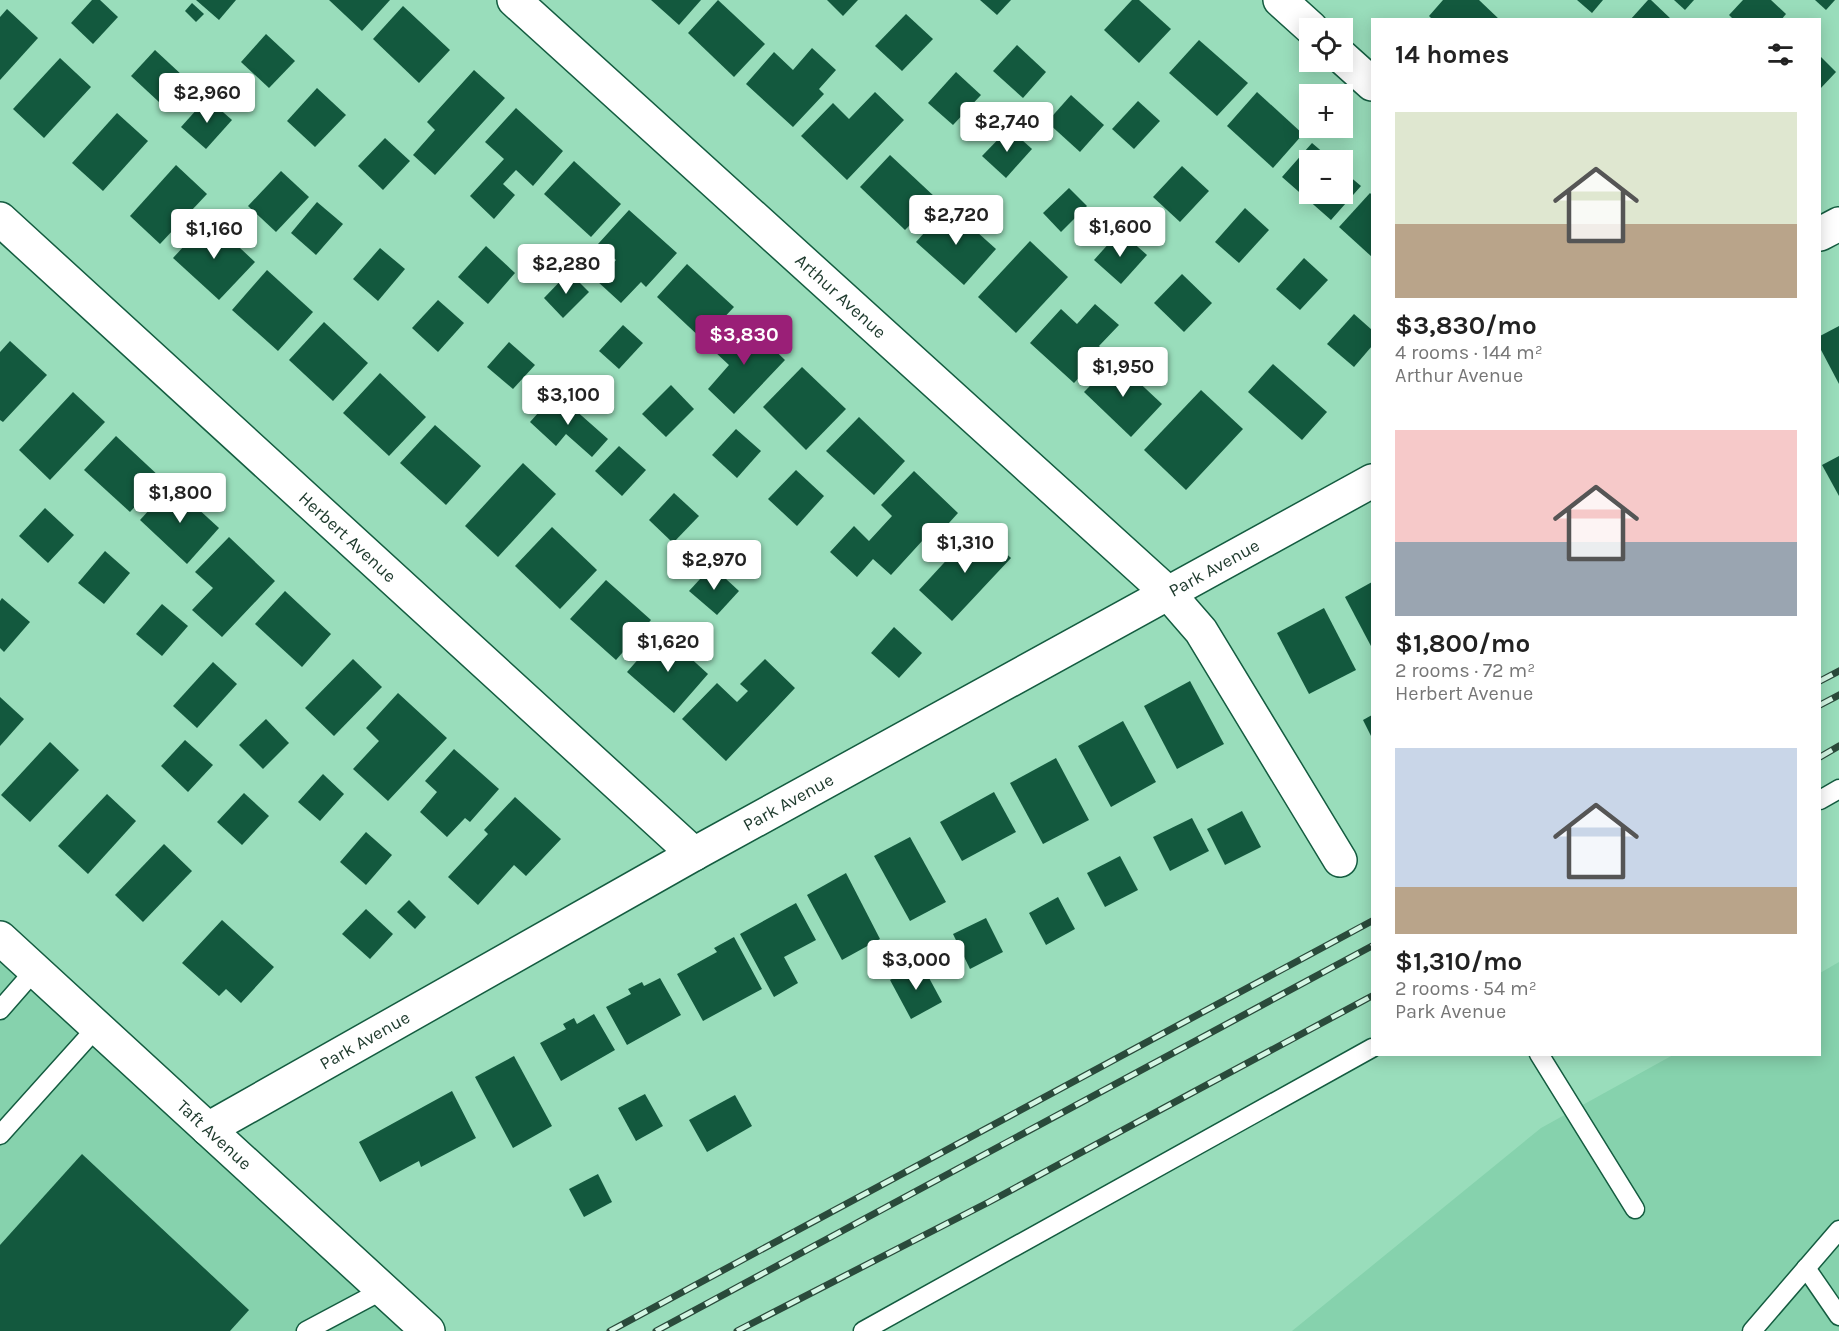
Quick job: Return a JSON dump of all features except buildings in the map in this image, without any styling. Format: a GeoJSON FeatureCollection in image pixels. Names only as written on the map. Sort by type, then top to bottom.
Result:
{"type":"FeatureCollection","features":[{"type":"Feature","properties":{"kind":"street","name":"Arthur Avenue"},"geometry":{"type":"LineString","coordinates":[[514,0],[1168,593],[1201,631],[1340,860]]}},
{"type":"Feature","properties":{"kind":"street"},"geometry":{"type":"LineString","coordinates":[[1280,0],[1300,18]]}},
{"type":"Feature","properties":{"kind":"street"},"geometry":{"type":"LineString","coordinates":[[1353,67],[1371,83]]}},
{"type":"Feature","properties":{"kind":"street","name":"Herbert Avenue"},"geometry":{"type":"LineString","coordinates":[[0,219],[694,854]]}},
{"type":"Feature","properties":{"kind":"street"},"geometry":{"type":"LineString","coordinates":[[1821,233],[1839,224]]}},
{"type":"Feature","properties":{"kind":"street","name":"Park Avenue"},"geometry":{"type":"LineString","coordinates":[[208,1129],[694,854],[1371,482]]}},
{"type":"Feature","properties":{"kind":"street","name":"Taft Avenue"},"geometry":{"type":"LineString","coordinates":[[0,938],[428,1331]]}},
{"type":"Feature","properties":{"kind":"lane"},"geometry":{"type":"LineString","coordinates":[[1821,799],[1839,789]]}},
{"type":"Feature","properties":{"kind":"lane"},"geometry":{"type":"LineString","coordinates":[[0,1010],[35,970]]}},
{"type":"Feature","properties":{"kind":"lane"},"geometry":{"type":"LineString","coordinates":[[0,1135],[97,1027]]}},
{"type":"Feature","properties":{"kind":"lane"},"geometry":{"type":"LineString","coordinates":[[863,1331],[1371,1049]]}},
{"type":"Feature","properties":{"kind":"lane"},"geometry":{"type":"LineString","coordinates":[[1540,1056],[1635,1209]]}},
{"type":"Feature","properties":{"kind":"lane"},"geometry":{"type":"LineString","coordinates":[[1752,1331],[1839,1230]]}},
{"type":"Feature","properties":{"kind":"lane"},"geometry":{"type":"LineString","coordinates":[[1806,1268],[1839,1316]]}},
{"type":"Feature","properties":{"kind":"lane"},"geometry":{"type":"LineString","coordinates":[[306,1331],[383,1290]]}},
{"type":"Feature","properties":{"kind":"shaded area"},"geometry":{"type":"Polygon","coordinates":[[[0,953],[411,1331],[0,1331],[0,953]]]}},
{"type":"Feature","properties":{"kind":"shaded area"},"geometry":{"type":"Polygon","coordinates":[[[1839,962],[1839,1331],[1292,1331],[1541,1128],[1671,1056],[1821,1056],[1821,972],[1839,962]]]}},
{"type":"Feature","properties":{"kind":"railway"},"geometry":{"type":"LineString","coordinates":[[1821,680],[1839,671]]}},
{"type":"Feature","properties":{"kind":"railway"},"geometry":{"type":"LineString","coordinates":[[1821,704],[1839,695]]}},
{"type":"Feature","properties":{"kind":"railway"},"geometry":{"type":"LineString","coordinates":[[1821,756],[1839,746]]}},
{"type":"Feature","properties":{"kind":"railway"},"geometry":{"type":"LineString","coordinates":[[610,1331],[1371,922]]}},
{"type":"Feature","properties":{"kind":"railway"},"geometry":{"type":"LineString","coordinates":[[656,1331],[1371,947]]}},
{"type":"Feature","properties":{"kind":"railway"},"geometry":{"type":"LineString","coordinates":[[737,1331],[989,1202],[1371,997]]}}]}
